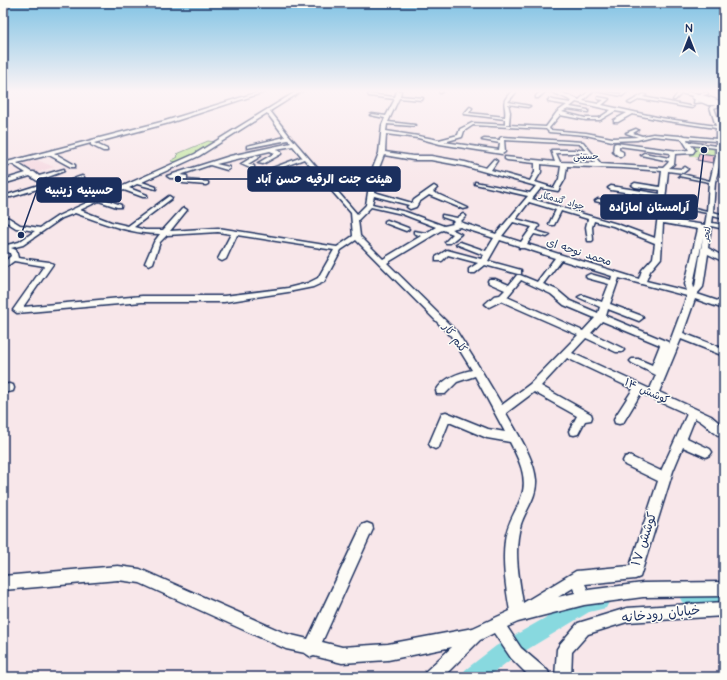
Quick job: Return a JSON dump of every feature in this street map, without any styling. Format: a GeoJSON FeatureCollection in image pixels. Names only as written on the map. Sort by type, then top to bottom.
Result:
{"type":"FeatureCollection","features":[{"type":"Feature","properties":{"kind":"street"},"geometry":{"type":"LineString","coordinates":[[3,165],[163,123]]}},
{"type":"Feature","properties":{"kind":"street"},"geometry":{"type":"LineString","coordinates":[[12,162],[93,144],[169,123]]}},
{"type":"Feature","properties":{"kind":"street"},"geometry":{"type":"LineString","coordinates":[[4,248],[21,244],[40,230],[107,193],[138,183],[197,155],[249,123]]}},
{"type":"Feature","properties":{"kind":"street"},"geometry":{"type":"LineString","coordinates":[[12,259],[49,264],[17,310],[142,299],[224,299],[288,290],[310,285],[321,280],[338,248],[357,237],[354,213],[277,123]]}},
{"type":"Feature","properties":{"kind":"street"},"geometry":{"type":"LineString","coordinates":[[354,222],[369,205],[374,173],[382,153],[382,132],[385,123],[413,125]]}},
{"type":"Feature","properties":{"kind":"street"},"geometry":{"type":"LineString","coordinates":[[548,130],[553,123]]}},
{"type":"Feature","properties":{"kind":"street"},"geometry":{"type":"LineString","coordinates":[[669,123],[699,129]]}},
{"type":"Feature","properties":{"kind":"street"},"geometry":{"type":"LineString","coordinates":[[679,123],[715,144]]}},
{"type":"Feature","properties":{"kind":"street"},"geometry":{"type":"LineString","coordinates":[[439,142],[460,136],[462,130],[469,125],[512,126],[527,124],[533,127],[614,142],[691,152],[692,150],[686,143],[684,127]]}},
{"type":"Feature","properties":{"kind":"street"},"geometry":{"type":"LineString","coordinates":[[512,126],[516,138]]}},
{"type":"Feature","properties":{"kind":"street"},"geometry":{"type":"LineString","coordinates":[[533,127],[534,132],[539,132]]}},
{"type":"Feature","properties":{"kind":"street"},"geometry":{"type":"LineString","coordinates":[[614,142],[618,139],[684,127],[719,127]]}},
{"type":"Feature","properties":{"kind":"street","name":"لتحر"},"geometry":{"type":"LineString","coordinates":[[719,127],[715,144],[719,163]]}},
{"type":"Feature","properties":{"kind":"street","name":"لتحر"},"geometry":{"type":"LineString","coordinates":[[653,394],[658,372],[678,334],[692,295],[698,287],[709,224],[707,181],[719,163],[719,127]]}},
{"type":"Feature","properties":{"kind":"street"},"geometry":{"type":"LineString","coordinates":[[382,132],[414,136],[439,142],[481,145],[502,142]]}},
{"type":"Feature","properties":{"kind":"street"},"geometry":{"type":"LineString","coordinates":[[569,133],[571,142]]}},
{"type":"Feature","properties":{"kind":"street"},"geometry":{"type":"LineString","coordinates":[[249,147],[289,138]]}},
{"type":"Feature","properties":{"kind":"street"},"geometry":{"type":"LineString","coordinates":[[481,145],[495,151],[502,152],[502,138],[583,143],[599,165]]}},
{"type":"Feature","properties":{"kind":"street"},"geometry":{"type":"LineString","coordinates":[[551,141],[558,151]]}},
{"type":"Feature","properties":{"kind":"street"},"geometry":{"type":"LineString","coordinates":[[614,142],[616,152],[620,152],[620,155]]}},
{"type":"Feature","properties":{"kind":"street"},"geometry":{"type":"LineString","coordinates":[[686,143],[715,144]]}},
{"type":"Feature","properties":{"kind":"street"},"geometry":{"type":"LineString","coordinates":[[93,144],[105,150]]}},
{"type":"Feature","properties":{"kind":"street"},"geometry":{"type":"LineString","coordinates":[[170,176],[200,167],[205,171],[232,157],[294,144]]}},
{"type":"Feature","properties":{"kind":"street"},"geometry":{"type":"LineString","coordinates":[[257,145],[265,150]]}},
{"type":"Feature","properties":{"kind":"street"},"geometry":{"type":"LineString","coordinates":[[261,163],[278,153],[271,149]]}},
{"type":"Feature","properties":{"kind":"street"},"geometry":{"type":"LineString","coordinates":[[642,281],[646,270],[657,258],[666,168],[672,160],[670,150]]}},
{"type":"Feature","properties":{"kind":"street"},"geometry":{"type":"LineString","coordinates":[[487,171],[494,159],[495,151]]}},
{"type":"Feature","properties":{"kind":"street"},"geometry":{"type":"LineString","coordinates":[[382,153],[413,158],[431,158],[487,171],[556,190],[562,179],[561,164],[553,151],[590,152]]}},
{"type":"Feature","properties":{"kind":"street"},"geometry":{"type":"LineString","coordinates":[[571,152],[580,165]]}},
{"type":"Feature","properties":{"kind":"street"},"geometry":{"type":"LineString","coordinates":[[50,154],[73,166]]}},
{"type":"Feature","properties":{"kind":"street"},"geometry":{"type":"LineString","coordinates":[[644,155],[655,160],[666,168],[683,171],[685,168]]}},
{"type":"Feature","properties":{"kind":"street"},"geometry":{"type":"LineString","coordinates":[[232,157],[251,164],[258,156]]}},
{"type":"Feature","properties":{"kind":"street"},"geometry":{"type":"LineString","coordinates":[[274,170],[306,157]]}},
{"type":"Feature","properties":{"kind":"street","name":"حسینی"},"geometry":{"type":"LineString","coordinates":[[507,158],[561,164],[666,168]]}},
{"type":"Feature","properties":{"kind":"street"},"geometry":{"type":"LineString","coordinates":[[655,160],[672,160]]}},
{"type":"Feature","properties":{"kind":"street"},"geometry":{"type":"LineString","coordinates":[[12,162],[49,186]]}},
{"type":"Feature","properties":{"kind":"street"},"geometry":{"type":"LineString","coordinates":[[531,184],[538,172],[538,162]]}},
{"type":"Feature","properties":{"kind":"street"},"geometry":{"type":"LineString","coordinates":[[211,167],[227,168]]}},
{"type":"Feature","properties":{"kind":"street"},"geometry":{"type":"LineString","coordinates":[[29,190],[22,182],[62,170]]}},
{"type":"Feature","properties":{"kind":"street"},"geometry":{"type":"LineString","coordinates":[[698,178],[701,171]]}},
{"type":"Feature","properties":{"kind":"street","name":"لتحر"},"geometry":{"type":"LineString","coordinates":[[692,295],[690,284],[702,228],[708,213],[713,171]]}},
{"type":"Feature","properties":{"kind":"street"},"geometry":{"type":"LineString","coordinates":[[160,173],[170,176],[185,176],[183,181],[206,183]]}},
{"type":"Feature","properties":{"kind":"street"},"geometry":{"type":"LineString","coordinates":[[3,182],[32,174]]}},
{"type":"Feature","properties":{"kind":"street"},"geometry":{"type":"LineString","coordinates":[[682,176],[707,181]]}},
{"type":"Feature","properties":{"kind":"street"},"geometry":{"type":"LineString","coordinates":[[639,177],[643,186]]}},
{"type":"Feature","properties":{"kind":"street"},"geometry":{"type":"LineString","coordinates":[[9,196],[49,186],[58,187],[82,178]]}},
{"type":"Feature","properties":{"kind":"street"},"geometry":{"type":"LineString","coordinates":[[71,182],[107,193]]}},
{"type":"Feature","properties":{"kind":"street"},"geometry":{"type":"LineString","coordinates":[[138,183],[154,188]]}},
{"type":"Feature","properties":{"kind":"street","name":"جواد گندمکار"},"geometry":{"type":"LineString","coordinates":[[477,183],[531,197],[559,210],[615,225],[658,242]]}},
{"type":"Feature","properties":{"kind":"street"},"geometry":{"type":"LineString","coordinates":[[635,185],[643,186],[662,196],[708,213],[724,217]]}},
{"type":"Feature","properties":{"kind":"street"},"geometry":{"type":"LineString","coordinates":[[472,271],[483,263],[497,238],[539,186]]}},
{"type":"Feature","properties":{"kind":"street"},"geometry":{"type":"LineString","coordinates":[[124,188],[145,196]]}},
{"type":"Feature","properties":{"kind":"street"},"geometry":{"type":"LineString","coordinates":[[395,225],[406,214],[411,205],[414,205],[434,188]]}},
{"type":"Feature","properties":{"kind":"street"},"geometry":{"type":"LineString","coordinates":[[611,188],[662,196]]}},
{"type":"Feature","properties":{"kind":"street"},"geometry":{"type":"LineString","coordinates":[[428,192],[466,208]]}},
{"type":"Feature","properties":{"kind":"street"},"geometry":{"type":"LineString","coordinates":[[371,193],[414,205]]}},
{"type":"Feature","properties":{"kind":"street"},"geometry":{"type":"LineString","coordinates":[[128,229],[169,198]]}},
{"type":"Feature","properties":{"kind":"street"},"geometry":{"type":"LineString","coordinates":[[98,199],[119,206]]}},
{"type":"Feature","properties":{"kind":"street"},"geometry":{"type":"LineString","coordinates":[[598,201],[702,228]]}},
{"type":"Feature","properties":{"kind":"street"},"geometry":{"type":"LineString","coordinates":[[369,205],[406,214],[441,229],[458,234],[448,242]]}},
{"type":"Feature","properties":{"kind":"street"},"geometry":{"type":"LineString","coordinates":[[74,210],[128,229],[181,233],[218,230],[338,248]]}},
{"type":"Feature","properties":{"kind":"street"},"geometry":{"type":"LineString","coordinates":[[149,263],[156,242],[184,210]]}},
{"type":"Feature","properties":{"kind":"street"},"geometry":{"type":"LineString","coordinates":[[552,224],[559,210]]}},
{"type":"Feature","properties":{"kind":"street","name":"محمد نوحه ای"},"geometry":{"type":"LineString","coordinates":[[444,216],[460,220],[497,238],[558,257],[615,279],[642,281],[724,306]]}},
{"type":"Feature","properties":{"kind":"street"},"geometry":{"type":"LineString","coordinates":[[590,240],[589,227],[591,218]]}},
{"type":"Feature","properties":{"kind":"street"},"geometry":{"type":"LineString","coordinates":[[3,219],[7,219],[18,227],[40,230]]}},
{"type":"Feature","properties":{"kind":"street"},"geometry":{"type":"LineString","coordinates":[[383,262],[427,236],[460,220]]}},
{"type":"Feature","properties":{"kind":"street"},"geometry":{"type":"LineString","coordinates":[[513,220],[536,226],[522,246]]}},
{"type":"Feature","properties":{"kind":"street"},"geometry":{"type":"LineString","coordinates":[[387,222],[406,229]]}},
{"type":"Feature","properties":{"kind":"street"},"geometry":{"type":"LineString","coordinates":[[709,224],[724,228]]}},
{"type":"Feature","properties":{"kind":"street"},"geometry":{"type":"LineString","coordinates":[[222,259],[235,232]]}},
{"type":"Feature","properties":{"kind":"street"},"geometry":{"type":"LineString","coordinates":[[416,232],[427,236]]}},
{"type":"Feature","properties":{"kind":"street"},"geometry":{"type":"LineString","coordinates":[[532,232],[547,236]]}},
{"type":"Feature","properties":{"kind":"street","name":"کلم کار"},"geometry":{"type":"LineString","coordinates":[[357,237],[444,323],[478,372],[501,411],[526,464],[530,483],[528,496],[513,530],[512,581],[518,615]]}},
{"type":"Feature","properties":{"kind":"street"},"geometry":{"type":"LineString","coordinates":[[460,244],[488,254]]}},
{"type":"Feature","properties":{"kind":"street"},"geometry":{"type":"LineString","coordinates":[[3,267],[15,257],[15,254],[4,248]]}},
{"type":"Feature","properties":{"kind":"street"},"geometry":{"type":"LineString","coordinates":[[705,249],[724,260]]}},
{"type":"Feature","properties":{"kind":"street"},"geometry":{"type":"LineString","coordinates":[[439,259],[447,252],[518,272]]}},
{"type":"Feature","properties":{"kind":"street"},"geometry":{"type":"LineString","coordinates":[[539,285],[558,257]]}},
{"type":"Feature","properties":{"kind":"street"},"geometry":{"type":"LineString","coordinates":[[703,259],[724,260]]}},
{"type":"Feature","properties":{"kind":"street"},"geometry":{"type":"LineString","coordinates":[[501,411],[534,386],[601,317],[615,279],[590,276]]}},
{"type":"Feature","properties":{"kind":"street"},"geometry":{"type":"LineString","coordinates":[[502,298],[520,277],[554,292],[567,303],[665,344],[658,372],[635,361]]}},
{"type":"Feature","properties":{"kind":"street"},"geometry":{"type":"LineString","coordinates":[[492,281],[510,289]]}},
{"type":"Feature","properties":{"kind":"street"},"geometry":{"type":"LineString","coordinates":[[582,297],[640,318]]}},
{"type":"Feature","properties":{"kind":"street"},"geometry":{"type":"LineString","coordinates":[[489,304],[497,298],[502,298],[619,350]]}},
{"type":"Feature","properties":{"kind":"street"},"geometry":{"type":"LineString","coordinates":[[678,334],[724,353]]}},
{"type":"Feature","properties":{"kind":"street","name":"کوشش ۱۴"},"geometry":{"type":"LineString","coordinates":[[566,354],[708,419],[716,428],[724,433]]}},
{"type":"Feature","properties":{"kind":"street"},"geometry":{"type":"LineString","coordinates":[[441,391],[451,380],[458,376],[478,372]]}},
{"type":"Feature","properties":{"kind":"street"},"geometry":{"type":"LineString","coordinates":[[534,386],[585,416],[574,431]]}},
{"type":"Feature","properties":{"kind":"street"},"geometry":{"type":"LineString","coordinates":[[619,420],[639,388]]}},
{"type":"Feature","properties":{"kind":"street","name":"کوشش ۱۷"},"geometry":{"type":"LineString","coordinates":[[518,615],[576,578],[635,572],[664,478],[693,412]]}},
{"type":"Feature","properties":{"kind":"street"},"geometry":{"type":"LineString","coordinates":[[435,444],[446,416],[487,433],[513,438]]}},
{"type":"Feature","properties":{"kind":"street"},"geometry":{"type":"LineString","coordinates":[[680,440],[706,452]]}},
{"type":"Feature","properties":{"kind":"street"},"geometry":{"type":"LineString","coordinates":[[629,461],[664,478]]}},
{"type":"Feature","properties":{"kind":"street"},"geometry":{"type":"LineString","coordinates":[[311,648],[367,529]]}},
{"type":"Feature","properties":{"kind":"street"},"geometry":{"type":"LineString","coordinates":[[3,583],[118,573],[140,576],[158,582],[286,641],[342,655],[388,652],[475,636]]}},
{"type":"Feature","properties":{"kind":"street"},"geometry":{"type":"LineString","coordinates":[[576,578],[584,598]]}},
{"type":"Feature","properties":{"kind":"street"},"geometry":{"type":"LineString","coordinates":[[432,677],[475,636],[496,624],[518,615],[584,598],[643,590],[724,589]]}},
{"type":"Feature","properties":{"kind":"street","name":"خیابان رودخانه"},"geometry":{"type":"LineString","coordinates":[[563,677],[565,649],[583,628],[627,615],[724,609]]}},
{"type":"Feature","properties":{"kind":"street"},"geometry":{"type":"LineString","coordinates":[[496,624],[516,653],[542,677]]}},
{"type":"Feature","properties":{"kind":"shaded area"},"geometry":{"type":"Polygon","coordinates":[[[37,160],[54,167],[35,173],[22,164],[37,160]]]}},
{"type":"Feature","properties":{"kind":"green space"},"geometry":{"type":"Polygon","coordinates":[[[208,141],[214,142],[204,150],[178,163],[171,161],[178,157],[177,156],[179,154],[177,154],[208,141]]]}},
{"type":"Feature","properties":{"kind":"green space"},"geometry":{"type":"Polygon","coordinates":[[[696,145],[714,147],[714,155],[700,153],[698,157],[690,156],[696,145]]]}},
{"type":"Feature","properties":{"kind":"building"},"geometry":{"type":"Polygon","coordinates":[[[699,153],[714,155],[713,163],[697,160],[699,153]]]}},
{"type":"Feature","properties":{"kind":"waterway"},"geometry":{"type":"LineString","coordinates":[[688,596],[724,597]]}},
{"type":"Feature","properties":{"kind":"waterway"},"geometry":{"type":"LineString","coordinates":[[472,677],[503,653],[586,604],[600,602]]}},
{"type":"Feature","properties":{"kind":"place","name":"آرامستان امازاده"},"geometry":{"type":"Point","coordinates":[704,150]}},
{"type":"Feature","properties":{"kind":"place","name":"هیئت جنت الرقیه حسن آباد"},"geometry":{"type":"Point","coordinates":[178,179]}},
{"type":"Feature","properties":{"kind":"place","name":"حسینیه زینبیه"},"geometry":{"type":"Point","coordinates":[21,235]}}]}
